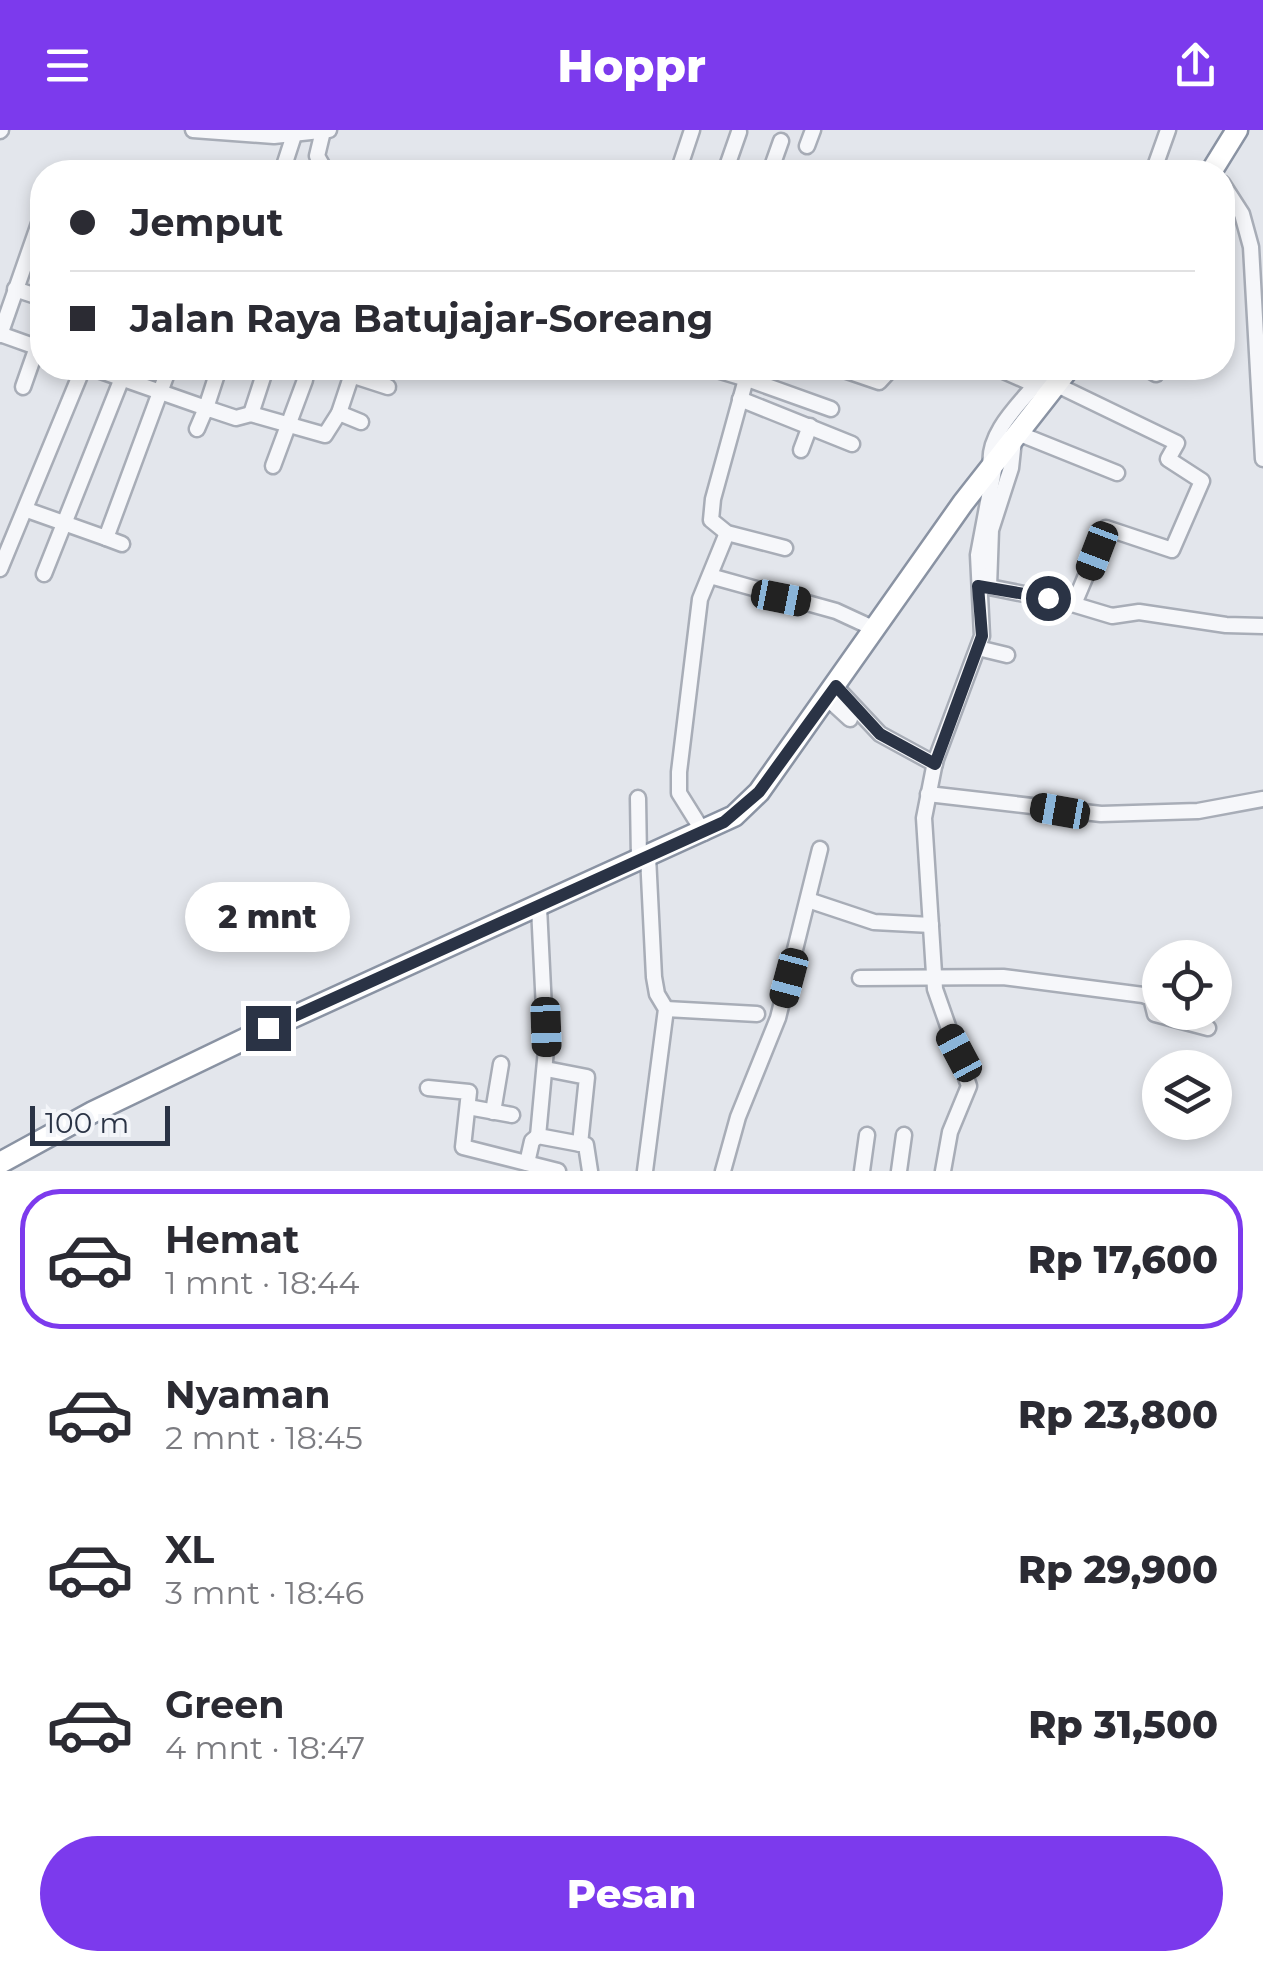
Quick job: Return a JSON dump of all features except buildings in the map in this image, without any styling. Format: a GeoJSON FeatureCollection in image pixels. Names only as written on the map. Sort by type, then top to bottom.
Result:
{"type":"FeatureCollection","features":[{"type":"Feature","properties":{"kind":"highway"},"geometry":{"type":"LineString","coordinates":[[1222,160],[1237,130]]}},
{"type":"Feature","properties":{"kind":"highway"},"geometry":{"type":"LineString","coordinates":[[0,1163],[92,1112],[247,1038],[704,833],[734,816],[759,792],[1006,450],[1049,382]]}},
{"type":"Feature","properties":{"kind":"street"},"geometry":{"type":"LineString","coordinates":[[193,130],[294,135],[326,131],[317,156],[319,160]]}},
{"type":"Feature","properties":{"kind":"street"},"geometry":{"type":"LineString","coordinates":[[682,160],[692,130]]}},
{"type":"Feature","properties":{"kind":"street"},"geometry":{"type":"LineString","coordinates":[[807,146],[812,130]]}},
{"type":"Feature","properties":{"kind":"street"},"geometry":{"type":"LineString","coordinates":[[1157,160],[1168,130]]}},
{"type":"Feature","properties":{"kind":"street"},"geometry":{"type":"LineString","coordinates":[[729,160],[739,132]]}},
{"type":"Feature","properties":{"kind":"street"},"geometry":{"type":"LineString","coordinates":[[286,160],[294,135]]}},
{"type":"Feature","properties":{"kind":"street"},"geometry":{"type":"LineString","coordinates":[[774,160],[780,140]]}},
{"type":"Feature","properties":{"kind":"street"},"geometry":{"type":"LineString","coordinates":[[1235,207],[1246,225],[1260,299],[1263,460]]}},
{"type":"Feature","properties":{"kind":"street"},"geometry":{"type":"LineString","coordinates":[[30,264],[15,289],[0,334],[30,344]]}},
{"type":"Feature","properties":{"kind":"street"},"geometry":{"type":"LineString","coordinates":[[15,289],[30,294]]}},
{"type":"Feature","properties":{"kind":"street"},"geometry":{"type":"LineString","coordinates":[[22,387],[30,370]]}},
{"type":"Feature","properties":{"kind":"street"},"geometry":{"type":"LineString","coordinates":[[0,569],[78,380]]}},
{"type":"Feature","properties":{"kind":"street"},"geometry":{"type":"LineString","coordinates":[[44,574],[121,380]]}},
{"type":"Feature","properties":{"kind":"street"},"geometry":{"type":"LineString","coordinates":[[136,380],[159,394],[236,418],[250,414],[326,435],[339,413],[350,380]]}},
{"type":"Feature","properties":{"kind":"street"},"geometry":{"type":"LineString","coordinates":[[106,538],[165,380]]}},
{"type":"Feature","properties":{"kind":"street"},"geometry":{"type":"LineString","coordinates":[[197,429],[215,380]]}},
{"type":"Feature","properties":{"kind":"street"},"geometry":{"type":"LineString","coordinates":[[250,414],[262,380]]}},
{"type":"Feature","properties":{"kind":"street"},"geometry":{"type":"LineString","coordinates":[[274,466],[304,380]]}},
{"type":"Feature","properties":{"kind":"street"},"geometry":{"type":"LineString","coordinates":[[372,380],[388,387]]}},
{"type":"Feature","properties":{"kind":"street"},"geometry":{"type":"LineString","coordinates":[[748,380],[711,510],[712,520],[726,533],[784,548]]}},
{"type":"Feature","properties":{"kind":"street"},"geometry":{"type":"LineString","coordinates":[[762,380],[831,409]]}},
{"type":"Feature","properties":{"kind":"street"},"geometry":{"type":"LineString","coordinates":[[1072,604],[1106,528],[1172,550],[1202,482],[1168,459],[1177,444],[1049,382],[991,444],[1117,472]]}},
{"type":"Feature","properties":{"kind":"street"},"geometry":{"type":"LineString","coordinates":[[740,399],[852,444]]}},
{"type":"Feature","properties":{"kind":"street"},"geometry":{"type":"LineString","coordinates":[[339,413],[362,422]]}},
{"type":"Feature","properties":{"kind":"street"},"geometry":{"type":"LineString","coordinates":[[801,450],[810,426]]}},
{"type":"Feature","properties":{"kind":"street"},"geometry":{"type":"LineString","coordinates":[[984,587],[980,534],[1006,450]]}},
{"type":"Feature","properties":{"kind":"street"},"geometry":{"type":"LineString","coordinates":[[943,1171],[944,1150],[969,1086],[940,1008],[934,976],[924,831],[935,764],[978,648],[991,530],[1011,468],[1006,450]]}},
{"type":"Feature","properties":{"kind":"street"},"geometry":{"type":"LineString","coordinates":[[26,510],[122,544]]}},
{"type":"Feature","properties":{"kind":"street"},"geometry":{"type":"LineString","coordinates":[[704,833],[681,798],[678,772],[699,605],[726,533]]}},
{"type":"Feature","properties":{"kind":"street"},"geometry":{"type":"LineString","coordinates":[[710,576],[836,611],[876,629]]}},
{"type":"Feature","properties":{"kind":"street"},"geometry":{"type":"LineString","coordinates":[[984,587],[1112,616],[1140,612],[1226,625],[1263,626]]}},
{"type":"Feature","properties":{"kind":"street"},"geometry":{"type":"LineString","coordinates":[[978,648],[1007,655]]}},
{"type":"Feature","properties":{"kind":"street"},"geometry":{"type":"LineString","coordinates":[[831,692],[880,734],[935,764]]}},
{"type":"Feature","properties":{"kind":"street"},"geometry":{"type":"LineString","coordinates":[[831,692],[850,719]]}},
{"type":"Feature","properties":{"kind":"street"},"geometry":{"type":"LineString","coordinates":[[928,794],[1100,814],[1198,811],[1263,799]]}},
{"type":"Feature","properties":{"kind":"street"},"geometry":{"type":"LineString","coordinates":[[638,798],[654,976],[657,994],[666,1008],[645,1171]]}},
{"type":"Feature","properties":{"kind":"street"},"geometry":{"type":"LineString","coordinates":[[723,1171],[751,1081],[778,1018],[820,849]]}},
{"type":"Feature","properties":{"kind":"street"},"geometry":{"type":"LineString","coordinates":[[808,900],[874,922],[930,925]]}},
{"type":"Feature","properties":{"kind":"street"},"geometry":{"type":"LineString","coordinates":[[528,1163],[532,1141],[538,1136],[546,1070],[539,907]]}},
{"type":"Feature","properties":{"kind":"street"},"geometry":{"type":"LineString","coordinates":[[860,978],[1003,976],[1142,995]]}},
{"type":"Feature","properties":{"kind":"street"},"geometry":{"type":"LineString","coordinates":[[666,1008],[757,1014]]}},
{"type":"Feature","properties":{"kind":"street"},"geometry":{"type":"LineString","coordinates":[[493,1112],[501,1064]]}},
{"type":"Feature","properties":{"kind":"street"},"geometry":{"type":"LineString","coordinates":[[546,1070],[586,1078],[580,1144]]}},
{"type":"Feature","properties":{"kind":"street"},"geometry":{"type":"LineString","coordinates":[[428,1088],[469,1092],[464,1148],[505,1165],[528,1163],[558,1171]]}},
{"type":"Feature","properties":{"kind":"street"},"geometry":{"type":"LineString","coordinates":[[468,1107],[512,1116]]}},
{"type":"Feature","properties":{"kind":"street"},"geometry":{"type":"LineString","coordinates":[[862,1171],[868,1135]]}},
{"type":"Feature","properties":{"kind":"street"},"geometry":{"type":"LineString","coordinates":[[899,1171],[904,1135]]}},
{"type":"Feature","properties":{"kind":"street"},"geometry":{"type":"LineString","coordinates":[[538,1136],[588,1146],[590,1171]]}},
{"type":"Feature","properties":{"kind":"route"},"geometry":{"type":"LineString","coordinates":[[268,1028],[724,822],[759,792],[836,686],[886,739],[935,764],[982,636],[978,586],[1048,598]]}}]}
